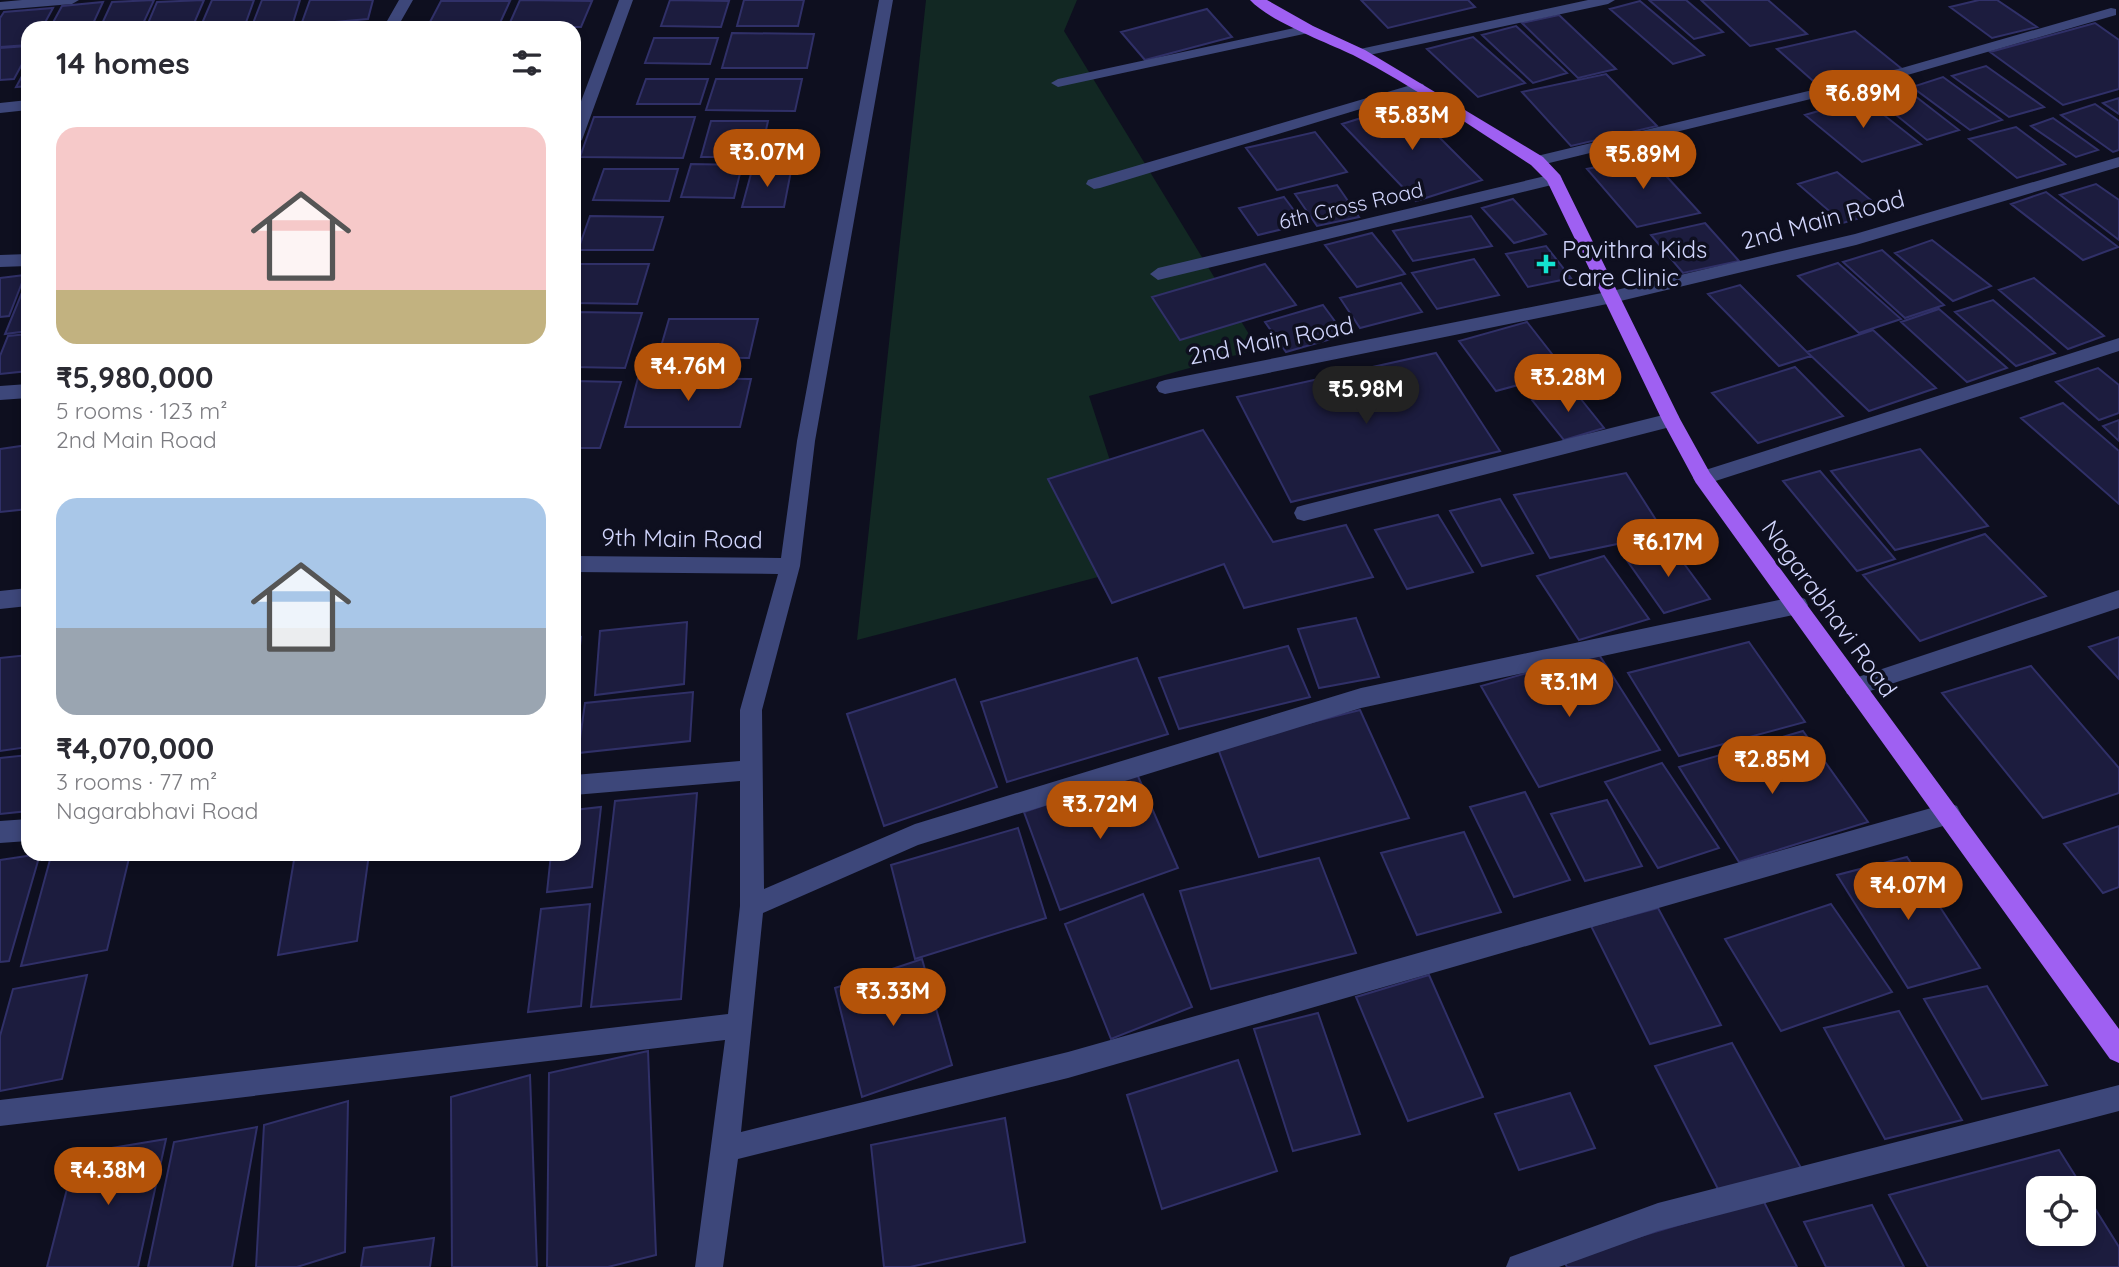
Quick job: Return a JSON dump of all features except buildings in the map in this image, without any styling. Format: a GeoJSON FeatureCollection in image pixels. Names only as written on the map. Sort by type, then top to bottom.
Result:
{"type":"FeatureCollection","features":[{"type":"Feature","properties":{"kind":"main road","name":"Nagarabhavi Road"},"geometry":{"type":"LineString","coordinates":[[1257,0],[1308,29],[1360,53],[1418,87],[1537,161],[1554,179],[1671,420],[1703,478],[2119,1050]]}},
{"type":"Feature","properties":{"kind":"street"},"geometry":{"type":"LineString","coordinates":[[0,6],[72,0]]}},
{"type":"Feature","properties":{"kind":"street"},"geometry":{"type":"LineString","coordinates":[[394,21],[406,0]]}},
{"type":"Feature","properties":{"kind":"street"},"geometry":{"type":"LineString","coordinates":[[581,121],[626,0]]}},
{"type":"Feature","properties":{"kind":"street"},"geometry":{"type":"LineString","coordinates":[[709,1267],[726,1149],[752,906],[751,710],[790,566],[806,442],[886,0]]}},
{"type":"Feature","properties":{"kind":"street"},"geometry":{"type":"LineString","coordinates":[[1360,53],[1608,0]]}},
{"type":"Feature","properties":{"kind":"street"},"geometry":{"type":"LineString","coordinates":[[2094,0],[2115,15]]}},
{"type":"Feature","properties":{"kind":"street"},"geometry":{"type":"LineString","coordinates":[[1537,161],[1892,75],[2115,15]]}},
{"type":"Feature","properties":{"kind":"street"},"geometry":{"type":"LineString","coordinates":[[1058,83],[1308,29]]}},
{"type":"Feature","properties":{"kind":"street"},"geometry":{"type":"LineString","coordinates":[[1094,184],[1418,87]]}},
{"type":"Feature","properties":{"kind":"street"},"geometry":{"type":"LineString","coordinates":[[0,108],[21,106]]}},
{"type":"Feature","properties":{"kind":"street","name":"2nd Main Road"},"geometry":{"type":"LineString","coordinates":[[1165,387],[1612,298],[1856,239],[2119,162]]}},
{"type":"Feature","properties":{"kind":"street","name":"6th Cross Road"},"geometry":{"type":"LineString","coordinates":[[1158,274],[1554,179]]}},
{"type":"Feature","properties":{"kind":"street"},"geometry":{"type":"LineString","coordinates":[[0,261],[21,260]]}},
{"type":"Feature","properties":{"kind":"street"},"geometry":{"type":"LineString","coordinates":[[1703,478],[2119,344]]}},
{"type":"Feature","properties":{"kind":"street"},"geometry":{"type":"LineString","coordinates":[[0,393],[21,392]]}},
{"type":"Feature","properties":{"kind":"street"},"geometry":{"type":"LineString","coordinates":[[1304,513],[1671,420]]}},
{"type":"Feature","properties":{"kind":"street","name":"9th Main Road"},"geometry":{"type":"LineString","coordinates":[[581,564],[790,566]]}},
{"type":"Feature","properties":{"kind":"street"},"geometry":{"type":"LineString","coordinates":[[0,600],[21,598]]}},
{"type":"Feature","properties":{"kind":"street"},"geometry":{"type":"LineString","coordinates":[[1855,687],[2119,599]]}},
{"type":"Feature","properties":{"kind":"street"},"geometry":{"type":"LineString","coordinates":[[752,906],[915,835],[1361,698],[1798,606]]}},
{"type":"Feature","properties":{"kind":"street"},"geometry":{"type":"LineString","coordinates":[[581,784],[751,770]]}},
{"type":"Feature","properties":{"kind":"street"},"geometry":{"type":"LineString","coordinates":[[726,1149],[1082,1061],[1949,814]]}},
{"type":"Feature","properties":{"kind":"street"},"geometry":{"type":"LineString","coordinates":[[0,832],[21,830]]}},
{"type":"Feature","properties":{"kind":"street"},"geometry":{"type":"LineString","coordinates":[[0,1113],[738,1026]]}},
{"type":"Feature","properties":{"kind":"street"},"geometry":{"type":"LineString","coordinates":[[1520,1267],[1658,1217],[2119,1098]]}},
{"type":"Feature","properties":{"kind":"green space"},"geometry":{"type":"Polygon","coordinates":[[[926,0],[1077,0],[1064,31],[1258,349],[1089,396],[1144,565],[857,640],[926,0]]]}},
{"type":"Feature","properties":{"kind":"place","name":"Pavithra Kids Care Clinic"},"geometry":{"type":"Point","coordinates":[1546,264]}}]}
